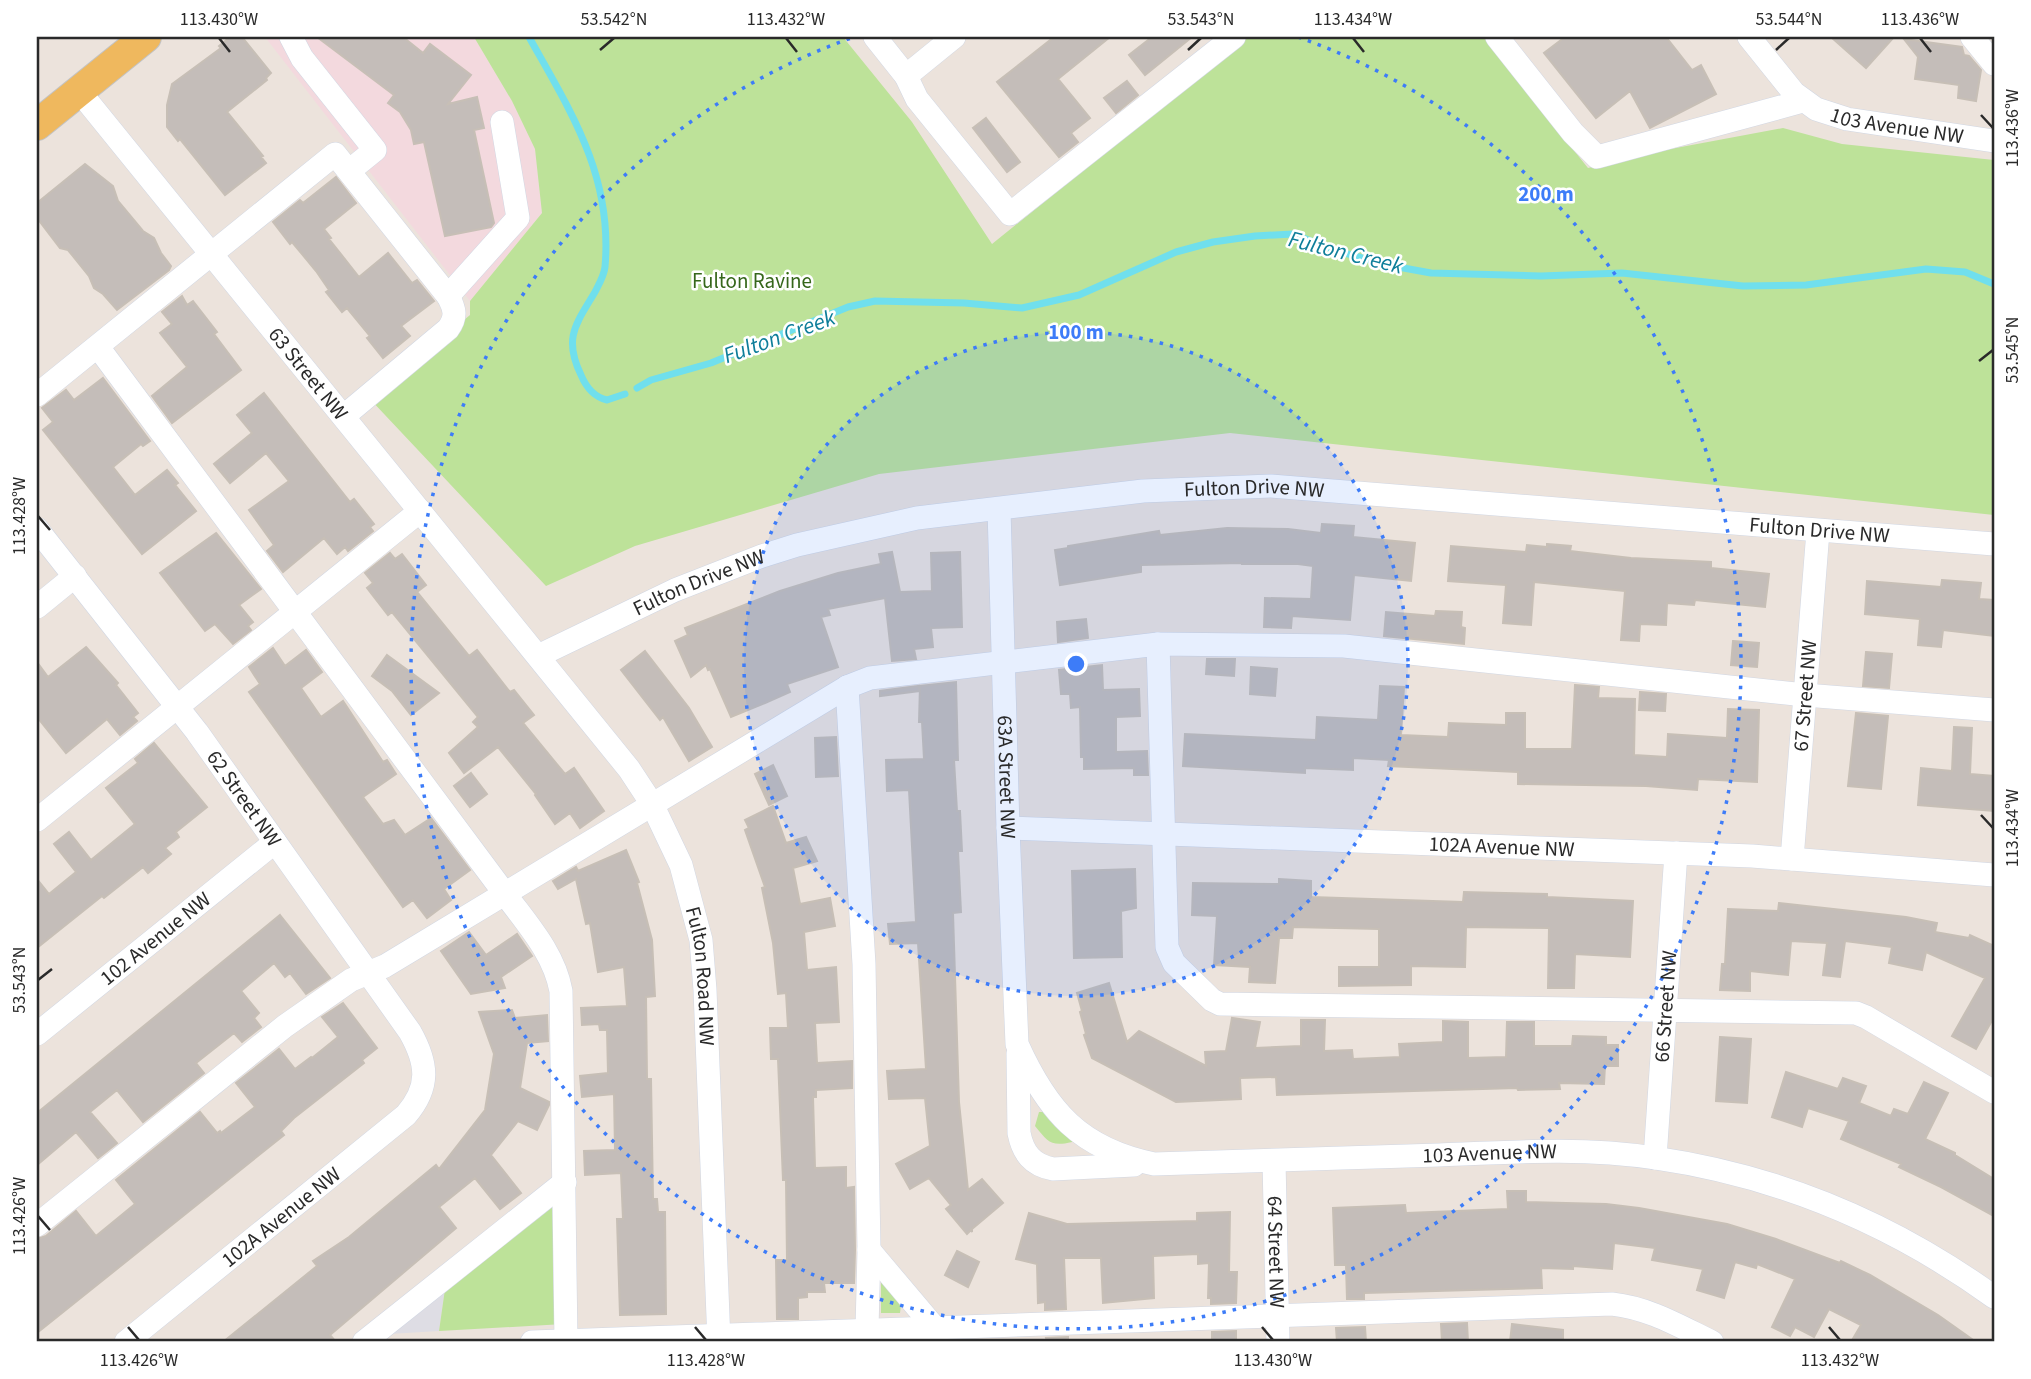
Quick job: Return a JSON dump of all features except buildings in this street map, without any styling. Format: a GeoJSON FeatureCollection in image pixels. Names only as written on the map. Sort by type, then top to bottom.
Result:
{"type":"FeatureCollection","features":[{"type":"Feature","properties":{"kind":"main road"},"geometry":{"type":"LineString","coordinates":[[37,125],[143,38]]}},
{"type":"Feature","properties":{"kind":"street"},"geometry":{"type":"LineString","coordinates":[[291,37],[302,58],[375,150],[349,170]]}},
{"type":"Feature","properties":{"kind":"street"},"geometry":{"type":"LineString","coordinates":[[906,76],[954,37]]}},
{"type":"Feature","properties":{"kind":"street"},"geometry":{"type":"LineString","coordinates":[[882,39],[917,99],[1010,214],[1234,37]]}},
{"type":"Feature","properties":{"kind":"street"},"geometry":{"type":"LineString","coordinates":[[1497,37],[1573,132],[1597,157],[1803,101]]}},
{"type":"Feature","properties":{"kind":"street"},"geometry":{"type":"LineString","coordinates":[[1749,37],[1803,101]]}},
{"type":"Feature","properties":{"kind":"street"},"geometry":{"type":"LineString","coordinates":[[1972,37],[1994,64]]}},
{"type":"Feature","properties":{"kind":"street","name":"63 Street NW"},"geometry":{"type":"LineString","coordinates":[[79,91],[538,656]]}},
{"type":"Feature","properties":{"kind":"street","name":"103 Avenue NW"},"geometry":{"type":"LineString","coordinates":[[1803,101],[1816,109],[1847,119],[1994,141]]}},
{"type":"Feature","properties":{"kind":"street"},"geometry":{"type":"LineString","coordinates":[[448,296],[518,218],[502,122]]}},
{"type":"Feature","properties":{"kind":"street"},"geometry":{"type":"LineString","coordinates":[[37,395],[335,154],[448,296],[455,312],[454,320],[448,329],[344,416]]}},
{"type":"Feature","properties":{"kind":"street"},"geometry":{"type":"LineString","coordinates":[[97,347],[548,953],[559,978],[561,991],[566,1341]]}},
{"type":"Feature","properties":{"kind":"street","name":"Fulton Drive NW"},"geometry":{"type":"LineString","coordinates":[[538,656],[634,608],[762,556],[875,526],[917,518],[1143,491],[1271,486],[1994,544]]}},
{"type":"Feature","properties":{"kind":"street","name":"63A Street NW"},"geometry":{"type":"LineString","coordinates":[[999,509],[1020,1133],[1021,1143],[1030,1159]]}},
{"type":"Feature","properties":{"kind":"street"},"geometry":{"type":"LineString","coordinates":[[37,820],[420,511]]}},
{"type":"Feature","properties":{"kind":"street","name":"62 Street NW"},"geometry":{"type":"LineString","coordinates":[[37,529],[178,706],[368,973],[419,1048],[424,1082]]}},
{"type":"Feature","properties":{"kind":"street","name":"67 Street NW"},"geometry":{"type":"LineString","coordinates":[[1791,859],[1818,531]]}},
{"type":"Feature","properties":{"kind":"street"},"geometry":{"type":"LineString","coordinates":[[37,607],[75,576]]}},
{"type":"Feature","properties":{"kind":"street"},"geometry":{"type":"LineString","coordinates":[[1158,644],[1167,947],[1169,956],[1208,997],[1220,1004],[1856,1013],[1994,1092]]}},
{"type":"Feature","properties":{"kind":"street"},"geometry":{"type":"LineString","coordinates":[[37,1225],[285,1026],[351,980],[385,966],[847,687],[870,678],[1158,644],[1344,646],[1805,695],[1994,710]]}},
{"type":"Feature","properties":{"kind":"street","name":"Fulton Road NW"},"geometry":{"type":"LineString","coordinates":[[538,656],[629,769],[652,804],[681,865],[701,940],[719,1339]]}},
{"type":"Feature","properties":{"kind":"street"},"geometry":{"type":"LineString","coordinates":[[847,687],[864,964],[869,1250],[867,1329]]}},
{"type":"Feature","properties":{"kind":"street","name":"102A Avenue NW"},"geometry":{"type":"LineString","coordinates":[[1008,828],[1676,853],[1994,875]]}},
{"type":"Feature","properties":{"kind":"street","name":"102 Avenue NW"},"geometry":{"type":"LineString","coordinates":[[37,1034],[275,842]]}},
{"type":"Feature","properties":{"kind":"street","name":"66 Street NW"},"geometry":{"type":"LineString","coordinates":[[1655,1158],[1676,853]]}},
{"type":"Feature","properties":{"kind":"street"},"geometry":{"type":"LineString","coordinates":[[1961,873],[1994,885]]}},
{"type":"Feature","properties":{"kind":"street","name":"63A Street NW"},"geometry":{"type":"LineString","coordinates":[[1017,1044],[1037,1084],[1061,1116]]}},
{"type":"Feature","properties":{"kind":"street","name":"102A Avenue NW"},"geometry":{"type":"LineString","coordinates":[[126,1342],[394,1126],[415,1104],[424,1082]]}},
{"type":"Feature","properties":{"kind":"street","name":"103 Avenue NW"},"geometry":{"type":"LineString","coordinates":[[1061,1116],[1092,1142],[1109,1152],[1154,1164]]}},
{"type":"Feature","properties":{"kind":"street","name":"103 Avenue NW"},"geometry":{"type":"LineString","coordinates":[[1030,1159],[1043,1167],[1053,1168],[1543,1152],[1608,1153],[1655,1158],[1754,1178],[1856,1215],[1920,1249],[1994,1297]]}},
{"type":"Feature","properties":{"kind":"street","name":"64 Street NW"},"geometry":{"type":"LineString","coordinates":[[1274,1161],[1278,1342]]}},
{"type":"Feature","properties":{"kind":"street"},"geometry":{"type":"LineString","coordinates":[[364,1342],[565,1182]]}},
{"type":"Feature","properties":{"kind":"street"},"geometry":{"type":"LineString","coordinates":[[869,1250],[934,1327]]}},
{"type":"Feature","properties":{"kind":"street"},"geometry":{"type":"LineString","coordinates":[[532,1342],[719,1339],[867,1329],[1612,1304],[1633,1306],[1650,1312],[1712,1342]]}},
{"type":"Feature","properties":{"kind":"shaded area"},"geometry":{"type":"Polygon","coordinates":[[[265,37],[474,37],[512,101],[535,149],[542,213],[470,301],[265,37]]]}},
{"type":"Feature","properties":{"kind":"shaded area"},"geometry":{"type":"Polygon","coordinates":[[[446,1282],[439,1331],[389,1334],[446,1282]]]}},
{"type":"Feature","properties":{"kind":"green space","name":"Fulton Ravine"},"geometry":{"type":"Polygon","coordinates":[[[474,37],[843,37],[912,122],[992,244],[1249,37],[1483,37],[1588,168],[1649,153],[1783,128],[1842,144],[1994,160],[1994,515],[1230,433],[879,474],[635,546],[546,586],[369,398],[470,315],[470,301],[542,213],[535,149],[512,101],[474,37]]]}},
{"type":"Feature","properties":{"kind":"green space"},"geometry":{"type":"Polygon","coordinates":[[[1039,1112],[1048,1112],[1075,1137],[1072,1142],[1059,1144],[1047,1139],[1035,1126],[1039,1112]]]}},
{"type":"Feature","properties":{"kind":"green space"},"geometry":{"type":"Polygon","coordinates":[[[544,1202],[565,1216],[564,1324],[439,1331],[446,1282],[544,1202]]]}},
{"type":"Feature","properties":{"kind":"green space"},"geometry":{"type":"Polygon","coordinates":[[[881,1264],[903,1289],[900,1313],[881,1313],[881,1264]]]}},
{"type":"Feature","properties":{"kind":"waterway","name":"Fulton Creek"},"geometry":{"type":"LineString","coordinates":[[529,37],[586,146],[602,203],[606,234],[604,270],[600,283],[577,323],[573,351],[585,384],[598,397],[607,400],[625,394]]}},
{"type":"Feature","properties":{"kind":"waterway","name":"Fulton Creek"},"geometry":{"type":"LineString","coordinates":[[637,388],[651,380],[711,363],[848,307],[875,301],[964,303],[1022,308],[1079,295],[1176,252],[1213,242],[1255,236],[1293,234],[1334,250],[1387,265],[1431,273],[1541,276],[1622,273],[1743,286],[1806,285],[1926,269],[1965,272],[1994,284]]}}]}
